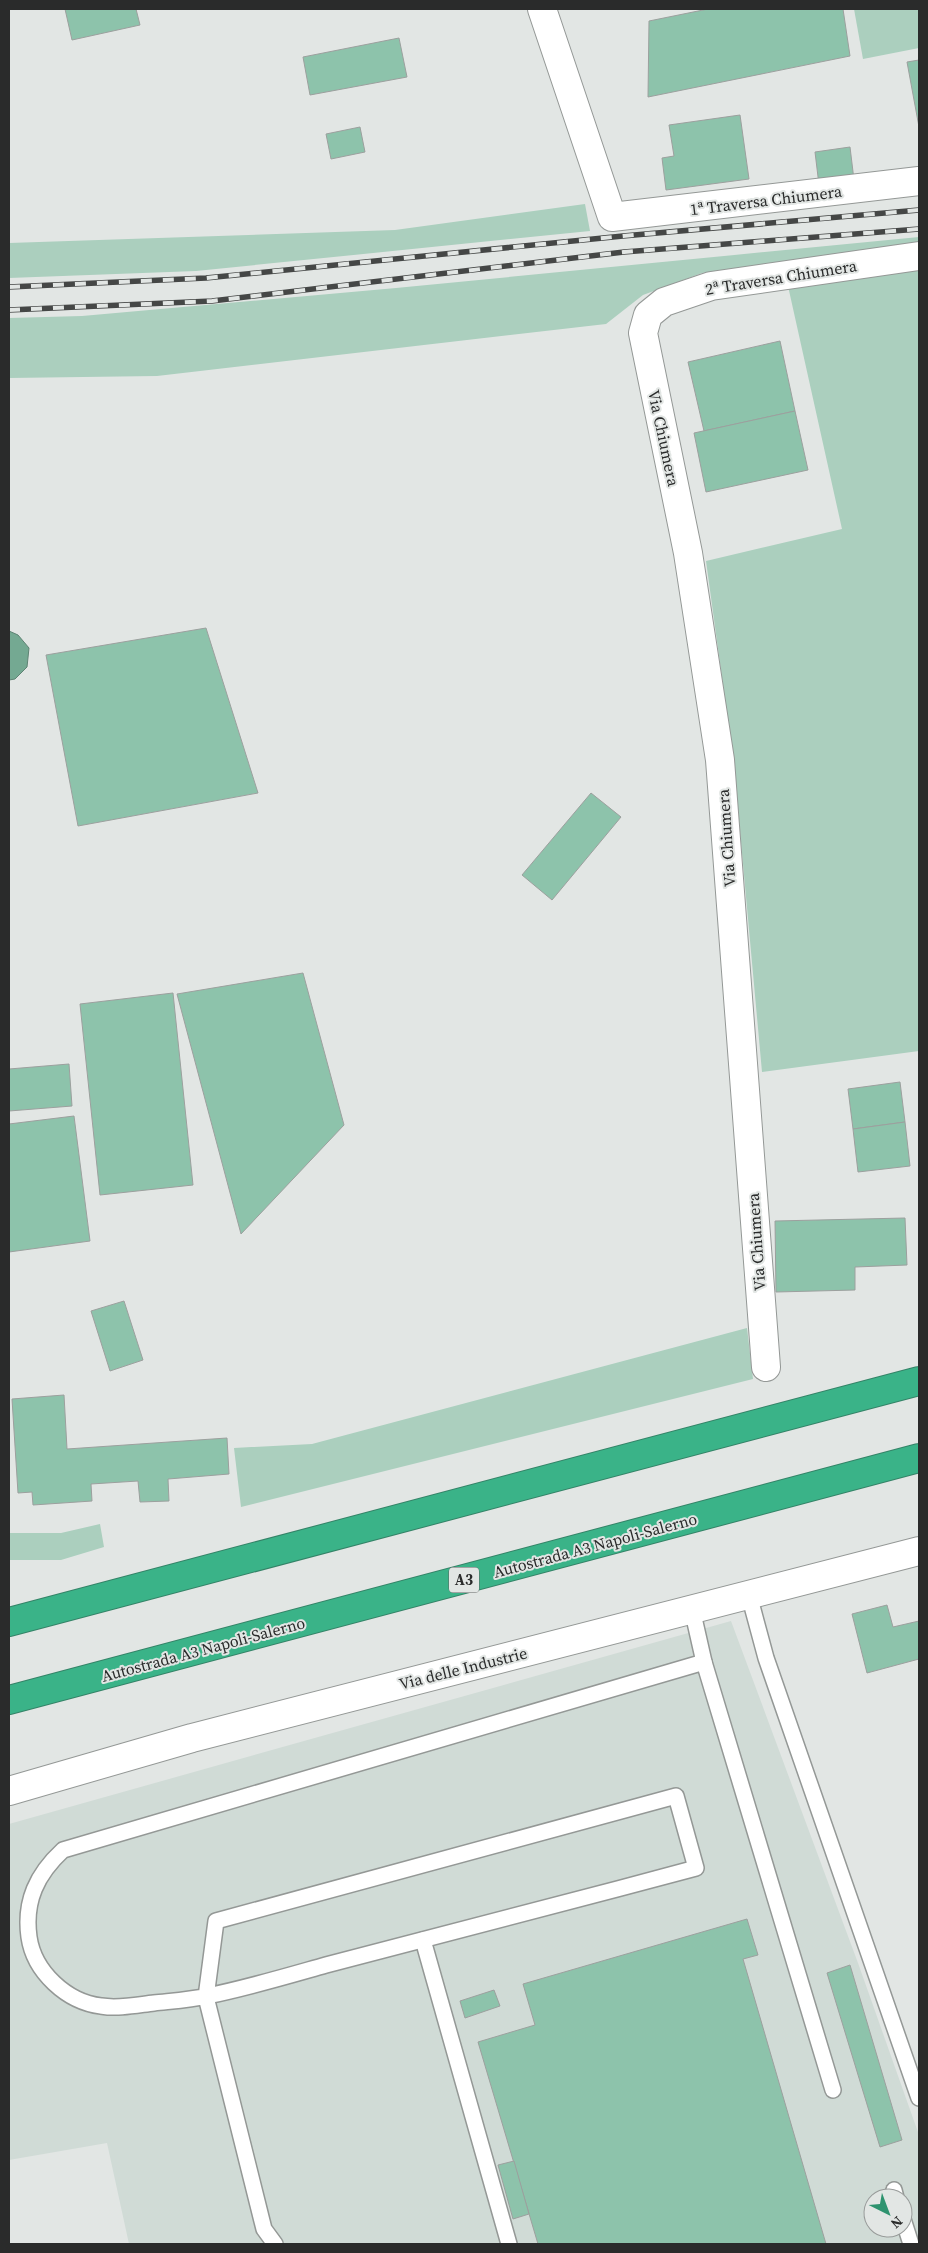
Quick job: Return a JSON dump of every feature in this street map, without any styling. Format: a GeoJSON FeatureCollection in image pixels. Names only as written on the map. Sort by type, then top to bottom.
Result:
{"type":"FeatureCollection","features":[{"type":"Feature","properties":{"kind":"highway"},"geometry":{"type":"LineString","coordinates":[[9,1622],[919,1381]]}},
{"type":"Feature","properties":{"kind":"highway","name":"Autostrada A3 Napoli-Salerno"},"geometry":{"type":"LineString","coordinates":[[9,1700],[919,1458]]}},
{"type":"Feature","properties":{"kind":"street","name":"1ª Traversa Chiumera"},"geometry":{"type":"LineString","coordinates":[[542,9],[612,217],[919,181]]}},
{"type":"Feature","properties":{"kind":"street","name":"2ª Traversa Chiumera"},"geometry":{"type":"LineString","coordinates":[[648,315],[664,302],[711,286],[919,256]]}},
{"type":"Feature","properties":{"kind":"street","name":"Via Chiumera"},"geometry":{"type":"LineString","coordinates":[[648,315],[642,333],[688,553],[720,760],[766,1367]]}},
{"type":"Feature","properties":{"kind":"street","name":"Via delle Industrie"},"geometry":{"type":"LineString","coordinates":[[9,1791],[192,1738],[919,1551]]}},
{"type":"Feature","properties":{"kind":"lane"},"geometry":{"type":"LineString","coordinates":[[749,1595],[766,1658],[919,2098]]}},
{"type":"Feature","properties":{"kind":"lane"},"geometry":{"type":"LineString","coordinates":[[692,1609],[704,1662],[833,2090]]}},
{"type":"Feature","properties":{"kind":"lane"},"geometry":{"type":"LineString","coordinates":[[275,2244],[264,2229],[206,1997],[216,1921],[676,1796],[696,1868],[206,1997],[121,2007],[101,2006],[82,2001],[64,1992],[49,1979],[38,1963],[30,1944],[27,1923],[29,1902],[36,1882],[48,1864],[63,1850],[704,1662]]}},
{"type":"Feature","properties":{"kind":"lane"},"geometry":{"type":"LineString","coordinates":[[424,1940],[509,2244]]}},
{"type":"Feature","properties":{"kind":"shaded area"},"geometry":{"type":"Polygon","coordinates":[[[854,9],[919,9],[919,48],[863,59],[854,9]]]}},
{"type":"Feature","properties":{"kind":"shaded area"},"geometry":{"type":"Polygon","coordinates":[[[585,204],[590,231],[196,271],[9,278],[9,243],[395,230],[585,204]]]}},
{"type":"Feature","properties":{"kind":"shaded area"},"geometry":{"type":"Polygon","coordinates":[[[919,237],[919,246],[702,273],[643,295],[606,324],[157,376],[9,378],[9,318],[82,316],[396,288],[919,237]]]}},
{"type":"Feature","properties":{"kind":"shaded area"},"geometry":{"type":"Polygon","coordinates":[[[919,265],[919,1051],[762,1072],[734,765],[706,561],[842,529],[788,286],[919,265]]]}},
{"type":"Feature","properties":{"kind":"shaded area"},"geometry":{"type":"Polygon","coordinates":[[[9,631],[18,635],[29,648],[27,667],[15,679],[9,680],[9,631]]]}},
{"type":"Feature","properties":{"kind":"shaded area"},"geometry":{"type":"Polygon","coordinates":[[[747,1328],[753,1379],[241,1507],[234,1448],[312,1444],[747,1328]]]}},
{"type":"Feature","properties":{"kind":"shaded area"},"geometry":{"type":"Polygon","coordinates":[[[100,1524],[104,1547],[61,1560],[9,1560],[9,1533],[61,1533],[100,1524]]]}},
{"type":"Feature","properties":{"kind":"shaded area"},"geometry":{"type":"Polygon","coordinates":[[[731,1621],[858,1963],[919,2135],[919,2244],[129,2244],[107,2143],[9,2160],[9,1824],[731,1621]]]}},
{"type":"Feature","properties":{"kind":"building"},"geometry":{"type":"Polygon","coordinates":[[[65,9],[136,9],[140,25],[72,40],[65,9]]]}},
{"type":"Feature","properties":{"kind":"building"},"geometry":{"type":"Polygon","coordinates":[[[708,9],[843,9],[850,56],[648,97],[649,21],[708,9]]]}},
{"type":"Feature","properties":{"kind":"building"},"geometry":{"type":"Polygon","coordinates":[[[399,38],[407,77],[310,95],[303,57],[399,38]]]}},
{"type":"Feature","properties":{"kind":"building"},"geometry":{"type":"Polygon","coordinates":[[[919,60],[919,127],[907,62],[919,60]]]}},
{"type":"Feature","properties":{"kind":"building"},"geometry":{"type":"Polygon","coordinates":[[[740,115],[749,179],[666,190],[662,158],[674,156],[669,125],[740,115]]]}},
{"type":"Feature","properties":{"kind":"building"},"geometry":{"type":"Polygon","coordinates":[[[360,127],[365,152],[331,159],[326,134],[360,127]]]}},
{"type":"Feature","properties":{"kind":"building"},"geometry":{"type":"Polygon","coordinates":[[[850,147],[854,180],[819,185],[815,152],[850,147]]]}},
{"type":"Feature","properties":{"kind":"building"},"geometry":{"type":"Polygon","coordinates":[[[780,341],[795,411],[704,431],[688,362],[780,341]]]}},
{"type":"Feature","properties":{"kind":"building"},"geometry":{"type":"Polygon","coordinates":[[[795,411],[808,470],[706,492],[694,433],[795,411]]]}},
{"type":"Feature","properties":{"kind":"building"},"geometry":{"type":"Polygon","coordinates":[[[206,628],[258,793],[78,826],[46,655],[206,628]]]}},
{"type":"Feature","properties":{"kind":"building"},"geometry":{"type":"Polygon","coordinates":[[[591,793],[621,817],[552,900],[522,875],[591,793]]]}},
{"type":"Feature","properties":{"kind":"building"},"geometry":{"type":"Polygon","coordinates":[[[303,973],[344,1125],[241,1234],[177,994],[303,973]]]}},
{"type":"Feature","properties":{"kind":"building"},"geometry":{"type":"Polygon","coordinates":[[[173,993],[193,1185],[100,1195],[80,1004],[173,993]]]}},
{"type":"Feature","properties":{"kind":"building"},"geometry":{"type":"Polygon","coordinates":[[[69,1064],[72,1106],[9,1111],[9,1069],[69,1064]]]}},
{"type":"Feature","properties":{"kind":"building"},"geometry":{"type":"Polygon","coordinates":[[[900,1082],[905,1122],[853,1129],[848,1089],[900,1082]]]}},
{"type":"Feature","properties":{"kind":"building"},"geometry":{"type":"Polygon","coordinates":[[[74,1116],[90,1241],[9,1252],[9,1124],[74,1116]]]}},
{"type":"Feature","properties":{"kind":"building"},"geometry":{"type":"Polygon","coordinates":[[[905,1122],[910,1166],[858,1172],[853,1129],[905,1122]]]}},
{"type":"Feature","properties":{"kind":"building"},"geometry":{"type":"Polygon","coordinates":[[[905,1218],[907,1265],[855,1267],[855,1290],[776,1292],[775,1221],[905,1218]]]}},
{"type":"Feature","properties":{"kind":"building"},"geometry":{"type":"Polygon","coordinates":[[[124,1301],[143,1360],[110,1371],[91,1311],[124,1301]]]}},
{"type":"Feature","properties":{"kind":"building"},"geometry":{"type":"Polygon","coordinates":[[[64,1395],[67,1449],[227,1438],[229,1474],[168,1479],[169,1501],[140,1502],[138,1481],[91,1484],[92,1501],[33,1505],[32,1492],[18,1493],[12,1399],[64,1395]]]}},
{"type":"Feature","properties":{"kind":"building"},"geometry":{"type":"Polygon","coordinates":[[[887,1605],[893,1627],[919,1621],[919,1659],[867,1673],[852,1614],[887,1605]]]}},
{"type":"Feature","properties":{"kind":"building"},"geometry":{"type":"Polygon","coordinates":[[[747,1919],[758,1955],[743,1959],[826,2244],[538,2244],[478,2042],[535,2025],[523,1984],[747,1919]]]}},
{"type":"Feature","properties":{"kind":"building"},"geometry":{"type":"Polygon","coordinates":[[[850,1965],[902,2140],[880,2147],[827,1973],[850,1965]]]}},
{"type":"Feature","properties":{"kind":"building"},"geometry":{"type":"Polygon","coordinates":[[[494,1990],[500,2006],[465,2018],[460,2001],[494,1990]]]}},
{"type":"Feature","properties":{"kind":"building"},"geometry":{"type":"Polygon","coordinates":[[[514,2161],[529,2214],[513,2219],[498,2165],[514,2161]]]}},
{"type":"Feature","properties":{"kind":"railway"},"geometry":{"type":"LineString","coordinates":[[9,287],[206,278],[623,236],[919,210]]}},
{"type":"Feature","properties":{"kind":"railway"},"geometry":{"type":"LineString","coordinates":[[9,310],[212,301],[624,252],[919,229]]}}]}
